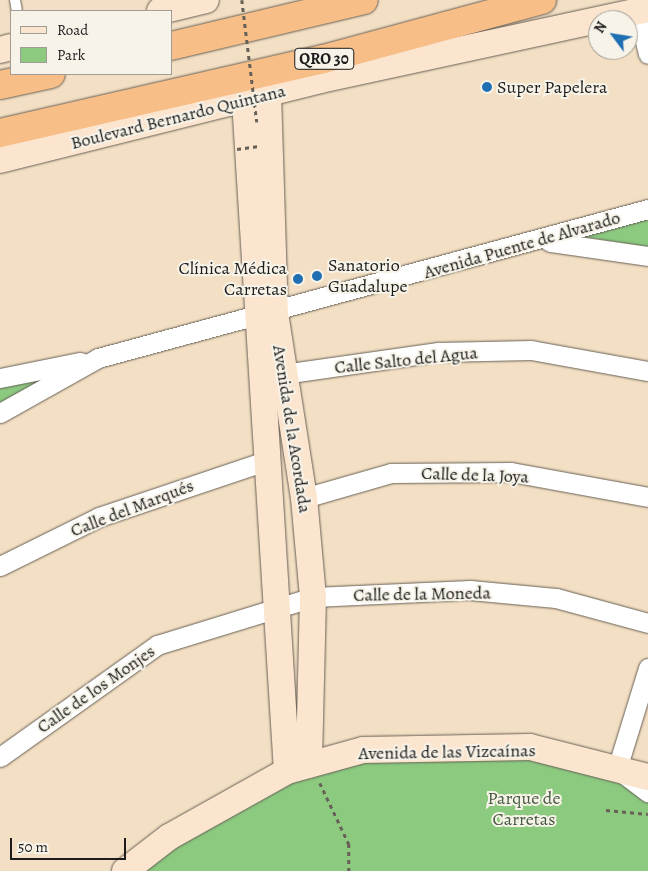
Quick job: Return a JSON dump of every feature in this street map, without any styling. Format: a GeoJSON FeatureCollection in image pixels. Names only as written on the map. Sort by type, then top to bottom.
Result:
{"type":"FeatureCollection","features":[{"type":"Feature","properties":{"kind":"highway"},"geometry":{"type":"LineString","coordinates":[[172,46],[364,0]]}},
{"type":"Feature","properties":{"kind":"highway","name":"Boulevard Bernardo Quintana"},"geometry":{"type":"LineString","coordinates":[[0,132],[323,59],[542,0]]}},
{"type":"Feature","properties":{"kind":"highway"},"geometry":{"type":"LineString","coordinates":[[0,85],[46,75]]}},
{"type":"Feature","properties":{"kind":"street"},"geometry":{"type":"LineString","coordinates":[[164,10],[206,0]]}},
{"type":"Feature","properties":{"kind":"street"},"geometry":{"type":"LineString","coordinates":[[643,10],[648,54]]}},
{"type":"Feature","properties":{"kind":"street","name":"Boulevard Bernardo Quintana"},"geometry":{"type":"LineString","coordinates":[[0,160],[257,105],[643,10]]}},
{"type":"Feature","properties":{"kind":"street","name":"Avenida de la Acordada"},"geometry":{"type":"LineString","coordinates":[[257,105],[266,316],[268,460],[277,608],[298,768]]}},
{"type":"Feature","properties":{"kind":"street","name":"Avenida Puente de Alvarado"},"geometry":{"type":"LineString","coordinates":[[0,413],[98,358],[266,316],[544,241],[648,209]]}},
{"type":"Feature","properties":{"kind":"street"},"geometry":{"type":"LineString","coordinates":[[544,241],[648,256]]}},
{"type":"Feature","properties":{"kind":"street","name":"Avenida de la Acordada"},"geometry":{"type":"LineString","coordinates":[[266,316],[282,374],[304,498],[313,597],[298,768]]}},
{"type":"Feature","properties":{"kind":"street","name":"Calle Salto del Agua"},"geometry":{"type":"LineString","coordinates":[[282,374],[438,352],[531,350],[647,368]]}},
{"type":"Feature","properties":{"kind":"street"},"geometry":{"type":"LineString","coordinates":[[0,378],[98,358]]}},
{"type":"Feature","properties":{"kind":"street","name":"Calle del Marqués"},"geometry":{"type":"LineString","coordinates":[[0,566],[98,517],[268,460]]}},
{"type":"Feature","properties":{"kind":"street","name":"Calle de la Joya"},"geometry":{"type":"LineString","coordinates":[[304,498],[390,473],[502,472],[648,497]]}},
{"type":"Feature","properties":{"kind":"street","name":"Calle de la Moneda"},"geometry":{"type":"LineString","coordinates":[[313,597],[470,590],[556,598],[648,623]]}},
{"type":"Feature","properties":{"kind":"street","name":"Calle de los Monjes"},"geometry":{"type":"LineString","coordinates":[[0,757],[157,645],[313,597]]}},
{"type":"Feature","properties":{"kind":"street"},"geometry":{"type":"LineString","coordinates":[[648,668],[617,769],[648,792]]}},
{"type":"Feature","properties":{"kind":"street","name":"Avenida de las Vizcaínas"},"geometry":{"type":"LineString","coordinates":[[125,871],[169,837],[298,768],[363,750],[530,748],[648,777]]}},
{"type":"Feature","properties":{"kind":"path"},"geometry":{"type":"LineString","coordinates":[[242,0],[257,105]]}},
{"type":"Feature","properties":{"kind":"path"},"geometry":{"type":"LineString","coordinates":[[237,149],[259,146]]}},
{"type":"Feature","properties":{"kind":"path"},"geometry":{"type":"LineString","coordinates":[[298,768],[349,844],[349,871]]}},
{"type":"Feature","properties":{"kind":"path"},"geometry":{"type":"LineString","coordinates":[[606,810],[648,814]]}},
{"type":"Feature","properties":{"kind":"green space"},"geometry":{"type":"Polygon","coordinates":[[[648,216],[648,247],[585,237],[648,216]]]}},
{"type":"Feature","properties":{"kind":"green space"},"geometry":{"type":"Polygon","coordinates":[[[98,358],[0,413],[0,378],[98,358]]]}},
{"type":"Feature","properties":{"kind":"green space","name":"Parque de Carretas"},"geometry":{"type":"Polygon","coordinates":[[[530,747],[648,777],[648,871],[134,871],[169,837],[363,750],[530,747]]]}},
{"type":"Feature","properties":{"kind":"place","name":"Super Papelera"},"geometry":{"type":"Point","coordinates":[487,87]}},
{"type":"Feature","properties":{"kind":"place","name":"Sanatorio Guadalupe"},"geometry":{"type":"Point","coordinates":[317,276]}},
{"type":"Feature","properties":{"kind":"place","name":"Clínica Médica Carretas"},"geometry":{"type":"Point","coordinates":[298,279]}}]}
